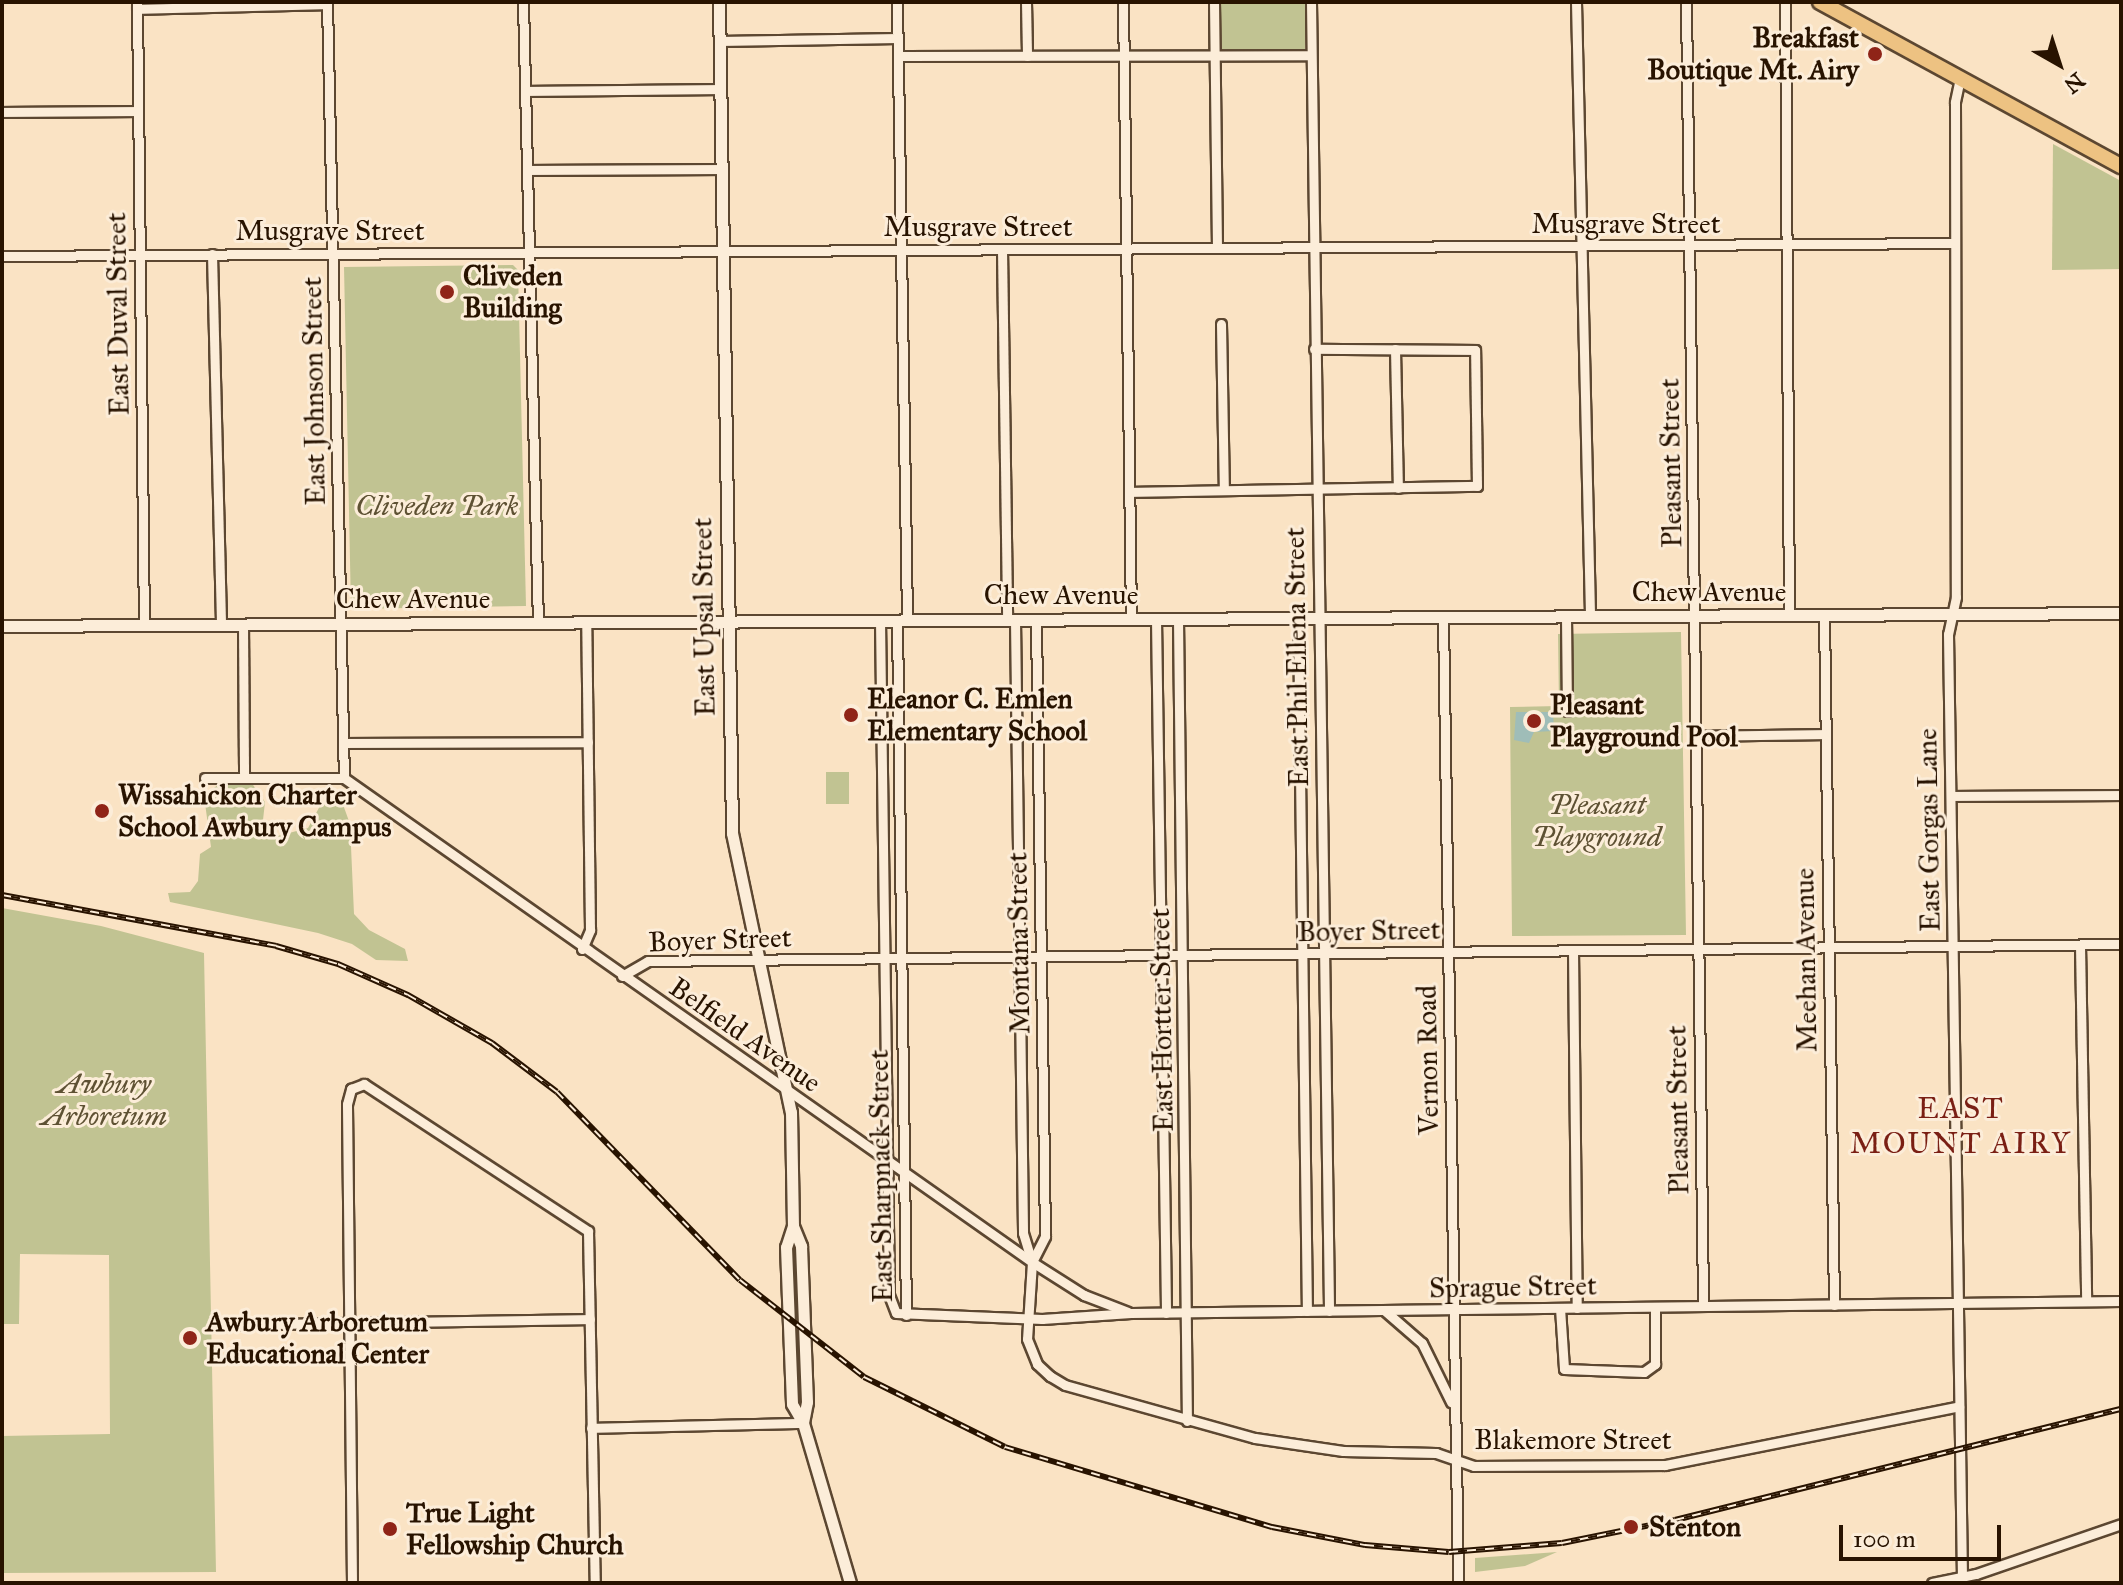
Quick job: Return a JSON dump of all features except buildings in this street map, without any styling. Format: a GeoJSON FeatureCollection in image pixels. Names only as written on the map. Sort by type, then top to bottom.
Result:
{"type":"FeatureCollection","features":[{"type":"Feature","properties":{"kind":"main road"},"geometry":{"type":"LineString","coordinates":[[1820,2],[1841,8],[1960,78],[2121,166]]}},
{"type":"Feature","properties":{"kind":"street"},"geometry":{"type":"LineString","coordinates":[[523,2],[538,623]]}},
{"type":"Feature","properties":{"kind":"street","name":"East Upsal Street"},"geometry":{"type":"LineString","coordinates":[[719,2],[732,833],[789,1092],[793,1226],[801,1246],[807,1402],[803,1423],[850,1583]]}},
{"type":"Feature","properties":{"kind":"street","name":"East Sharpnack Street"},"geometry":{"type":"LineString","coordinates":[[880,620],[889,1300],[896,1313],[906,1315],[901,958],[901,250],[897,2]]}},
{"type":"Feature","properties":{"kind":"street"},"geometry":{"type":"LineString","coordinates":[[1026,2],[1027,56]]}},
{"type":"Feature","properties":{"kind":"street"},"geometry":{"type":"LineString","coordinates":[[1123,2],[1131,619]]}},
{"type":"Feature","properties":{"kind":"street"},"geometry":{"type":"LineString","coordinates":[[1214,2],[1217,248]]}},
{"type":"Feature","properties":{"kind":"street","name":"East Phil Ellena Street"},"geometry":{"type":"LineString","coordinates":[[1311,2],[1329,1311]]}},
{"type":"Feature","properties":{"kind":"street"},"geometry":{"type":"LineString","coordinates":[[1576,2],[1590,616]]}},
{"type":"Feature","properties":{"kind":"street","name":"Pleasant Street"},"geometry":{"type":"LineString","coordinates":[[1686,2],[1703,1306]]}},
{"type":"Feature","properties":{"kind":"street"},"geometry":{"type":"LineString","coordinates":[[1785,2],[1789,615]]}},
{"type":"Feature","properties":{"kind":"street"},"geometry":{"type":"LineString","coordinates":[[137,5],[327,3]]}},
{"type":"Feature","properties":{"kind":"street","name":"East Johnson Street"},"geometry":{"type":"LineString","coordinates":[[327,3],[344,778]]}},
{"type":"Feature","properties":{"kind":"street","name":"East Duval Street"},"geometry":{"type":"LineString","coordinates":[[137,5],[144,625]]}},
{"type":"Feature","properties":{"kind":"street"},"geometry":{"type":"LineString","coordinates":[[719,41],[898,38]]}},
{"type":"Feature","properties":{"kind":"street"},"geometry":{"type":"LineString","coordinates":[[898,56],[1310,55]]}},
{"type":"Feature","properties":{"kind":"street","name":"East Gorgas Lane"},"geometry":{"type":"LineString","coordinates":[[1960,78],[1955,102],[1951,796],[1962,1580]]}},
{"type":"Feature","properties":{"kind":"street"},"geometry":{"type":"LineString","coordinates":[[526,91],[720,89]]}},
{"type":"Feature","properties":{"kind":"street"},"geometry":{"type":"LineString","coordinates":[[2,112],[138,111]]}},
{"type":"Feature","properties":{"kind":"street"},"geometry":{"type":"LineString","coordinates":[[528,170],[721,169]]}},
{"type":"Feature","properties":{"kind":"street","name":"Musgrave Street"},"geometry":{"type":"LineString","coordinates":[[2,256],[1955,243]]}},
{"type":"Feature","properties":{"kind":"street","name":"Montana Street"},"geometry":{"type":"LineString","coordinates":[[1002,249],[1023,1233],[1032,1262],[1029,1348],[1050,1376]]}},
{"type":"Feature","properties":{"kind":"street"},"geometry":{"type":"LineString","coordinates":[[212,254],[221,625]]}},
{"type":"Feature","properties":{"kind":"street"},"geometry":{"type":"LineString","coordinates":[[1221,324],[1224,490]]}},
{"type":"Feature","properties":{"kind":"street"},"geometry":{"type":"LineString","coordinates":[[1130,492],[1477,486],[1475,350],[1314,349]]}},
{"type":"Feature","properties":{"kind":"street"},"geometry":{"type":"LineString","coordinates":[[1395,349],[1398,488]]}},
{"type":"Feature","properties":{"kind":"street","name":"Chew Avenue"},"geometry":{"type":"LineString","coordinates":[[2,626],[2121,613]]}},
{"type":"Feature","properties":{"kind":"street","name":"Meehan Avenue"},"geometry":{"type":"LineString","coordinates":[[1824,615],[1834,1305]]}},
{"type":"Feature","properties":{"kind":"street","name":"Vernon Road"},"geometry":{"type":"LineString","coordinates":[[1443,617],[1458,1583]]}},
{"type":"Feature","properties":{"kind":"street"},"geometry":{"type":"LineString","coordinates":[[1566,617],[1567,711]]}},
{"type":"Feature","properties":{"kind":"street","name":"East Phil Ellena Street"},"geometry":{"type":"LineString","coordinates":[[1298,618],[1307,1311]]}},
{"type":"Feature","properties":{"kind":"street","name":"East Hortter Street"},"geometry":{"type":"LineString","coordinates":[[1156,619],[1166,1313]]}},
{"type":"Feature","properties":{"kind":"street","name":"East Hortter Street"},"geometry":{"type":"LineString","coordinates":[[1178,619],[1187,1421]]}},
{"type":"Feature","properties":{"kind":"street","name":"Montana Street"},"geometry":{"type":"LineString","coordinates":[[1032,1262],[1045,1236],[1036,620]]}},
{"type":"Feature","properties":{"kind":"street"},"geometry":{"type":"LineString","coordinates":[[582,949],[590,930],[586,622]]}},
{"type":"Feature","properties":{"kind":"street"},"geometry":{"type":"LineString","coordinates":[[243,625],[244,775]]}},
{"type":"Feature","properties":{"kind":"street"},"geometry":{"type":"LineString","coordinates":[[1695,736],[1825,734]]}},
{"type":"Feature","properties":{"kind":"street"},"geometry":{"type":"LineString","coordinates":[[343,743],[588,742]]}},
{"type":"Feature","properties":{"kind":"street"},"geometry":{"type":"LineString","coordinates":[[205,778],[244,775],[344,778]]}},
{"type":"Feature","properties":{"kind":"street","name":"Belfield Avenue"},"geometry":{"type":"LineString","coordinates":[[344,778],[582,949],[1032,1262],[1084,1295],[1131,1313]]}},
{"type":"Feature","properties":{"kind":"street"},"geometry":{"type":"LineString","coordinates":[[1951,796],[2121,795]]}},
{"type":"Feature","properties":{"kind":"street","name":"Boyer Street"},"geometry":{"type":"LineString","coordinates":[[622,976],[648,961],[2121,944]]}},
{"type":"Feature","properties":{"kind":"street"},"geometry":{"type":"LineString","coordinates":[[2080,945],[2086,1301]]}},
{"type":"Feature","properties":{"kind":"street"},"geometry":{"type":"LineString","coordinates":[[1573,950],[1577,1308]]}},
{"type":"Feature","properties":{"kind":"street"},"geometry":{"type":"LineString","coordinates":[[352,1583],[347,1104],[355,1086],[375,1087],[588,1231],[595,1583]]}},
{"type":"Feature","properties":{"kind":"street","name":"Sprague Street"},"geometry":{"type":"LineString","coordinates":[[906,1315],[1088,1319],[1131,1313],[1186,1312],[2121,1301]]}},
{"type":"Feature","properties":{"kind":"street"},"geometry":{"type":"LineString","coordinates":[[1560,1308],[1564,1369],[1653,1368],[1655,1307]]}},
{"type":"Feature","properties":{"kind":"street"},"geometry":{"type":"LineString","coordinates":[[1384,1310],[1422,1343],[1454,1411]]}},
{"type":"Feature","properties":{"kind":"street"},"geometry":{"type":"LineString","coordinates":[[215,1325],[590,1319]]}},
{"type":"Feature","properties":{"kind":"street","name":"Blakemore Street"},"geometry":{"type":"LineString","coordinates":[[1050,1376],[1187,1421],[1299,1446],[1436,1453],[1474,1466],[1665,1465],[1959,1406]]}},
{"type":"Feature","properties":{"kind":"street"},"geometry":{"type":"LineString","coordinates":[[591,1428],[803,1423]]}},
{"type":"Feature","properties":{"kind":"street"},"geometry":{"type":"LineString","coordinates":[[1932,1583],[1962,1580],[2121,1524]]}},
{"type":"Feature","properties":{"kind":"green space"},"geometry":{"type":"Polygon","coordinates":[[[1220,2],[1305,2],[1305,50],[1220,50],[1220,2]]]}},
{"type":"Feature","properties":{"kind":"green space"},"geometry":{"type":"Polygon","coordinates":[[[2053,144],[2121,181],[2121,269],[2052,270],[2053,144]]]}},
{"type":"Feature","properties":{"kind":"green space","name":"Cliveden Park"},"geometry":{"type":"Polygon","coordinates":[[[513,265],[518,270],[526,606],[351,609],[344,267],[513,265]]]}},
{"type":"Feature","properties":{"kind":"green space","name":"Pleasant Playground"},"geometry":{"type":"Polygon","coordinates":[[[1681,632],[1686,935],[1512,936],[1510,707],[1559,706],[1558,634],[1681,632]]]}},
{"type":"Feature","properties":{"kind":"green space"},"geometry":{"type":"Polygon","coordinates":[[[826,772],[849,772],[849,804],[826,804],[826,772]]]}},
{"type":"Feature","properties":{"kind":"green space"},"geometry":{"type":"Polygon","coordinates":[[[224,780],[251,782],[265,802],[262,829],[270,838],[308,828],[321,804],[333,796],[341,799],[350,824],[354,914],[369,930],[405,949],[408,961],[376,960],[352,944],[318,933],[170,902],[168,893],[190,892],[198,881],[200,854],[211,847],[204,796],[224,780]]]}},
{"type":"Feature","properties":{"kind":"green space","name":"Awbury Arboretum"},"geometry":{"type":"Polygon","coordinates":[[[2,908],[101,926],[204,953],[216,1572],[2,1573],[2,1436],[110,1434],[109,1255],[20,1254],[19,1324],[2,1324],[2,908]]]}},
{"type":"Feature","properties":{"kind":"green space"},"geometry":{"type":"Polygon","coordinates":[[[1557,1552],[1525,1566],[1475,1572],[1475,1558],[1557,1552]]]}},
{"type":"Feature","properties":{"kind":"water","name":"Pleasant Playground Pool"},"geometry":{"type":"Polygon","coordinates":[[[1516,712],[1553,712],[1554,731],[1534,732],[1529,743],[1514,740],[1516,712]]]}},
{"type":"Feature","properties":{"kind":"railway"},"geometry":{"type":"LineString","coordinates":[[2,895],[276,946],[338,964],[408,995],[492,1043],[557,1092],[740,1280],[864,1377],[1005,1447],[1272,1527],[1365,1545],[1449,1552],[1562,1543],[1675,1520],[2121,1409]]}},
{"type":"Feature","properties":{"kind":"place","name":"Breakfast Boutique Mt. Airy"},"geometry":{"type":"Point","coordinates":[1875,54]}},
{"type":"Feature","properties":{"kind":"place","name":"Cliveden Building"},"geometry":{"type":"Point","coordinates":[447,292]}},
{"type":"Feature","properties":{"kind":"place","name":"Eleanor C. Emlen Elementary School"},"geometry":{"type":"Point","coordinates":[851,715]}},
{"type":"Feature","properties":{"kind":"place","name":"Pleasant Playground Pool"},"geometry":{"type":"Point","coordinates":[1534,721]}},
{"type":"Feature","properties":{"kind":"place","name":"Wissahickon Charter School Awbury Campus"},"geometry":{"type":"Point","coordinates":[102,811]}},
{"type":"Feature","properties":{"kind":"place","name":"Awbury Arboretum Educational Center"},"geometry":{"type":"Point","coordinates":[190,1338]}},
{"type":"Feature","properties":{"kind":"place","name":"Stenton"},"geometry":{"type":"Point","coordinates":[1631,1527]}},
{"type":"Feature","properties":{"kind":"place","name":"True Light Fellowship Church"},"geometry":{"type":"Point","coordinates":[390,1529]}},
{"type":"Feature","properties":{"kind":"district","name":"EAST MOUNT AIRY"},"geometry":{"type":"Point","coordinates":[1961,1125]}}]}
